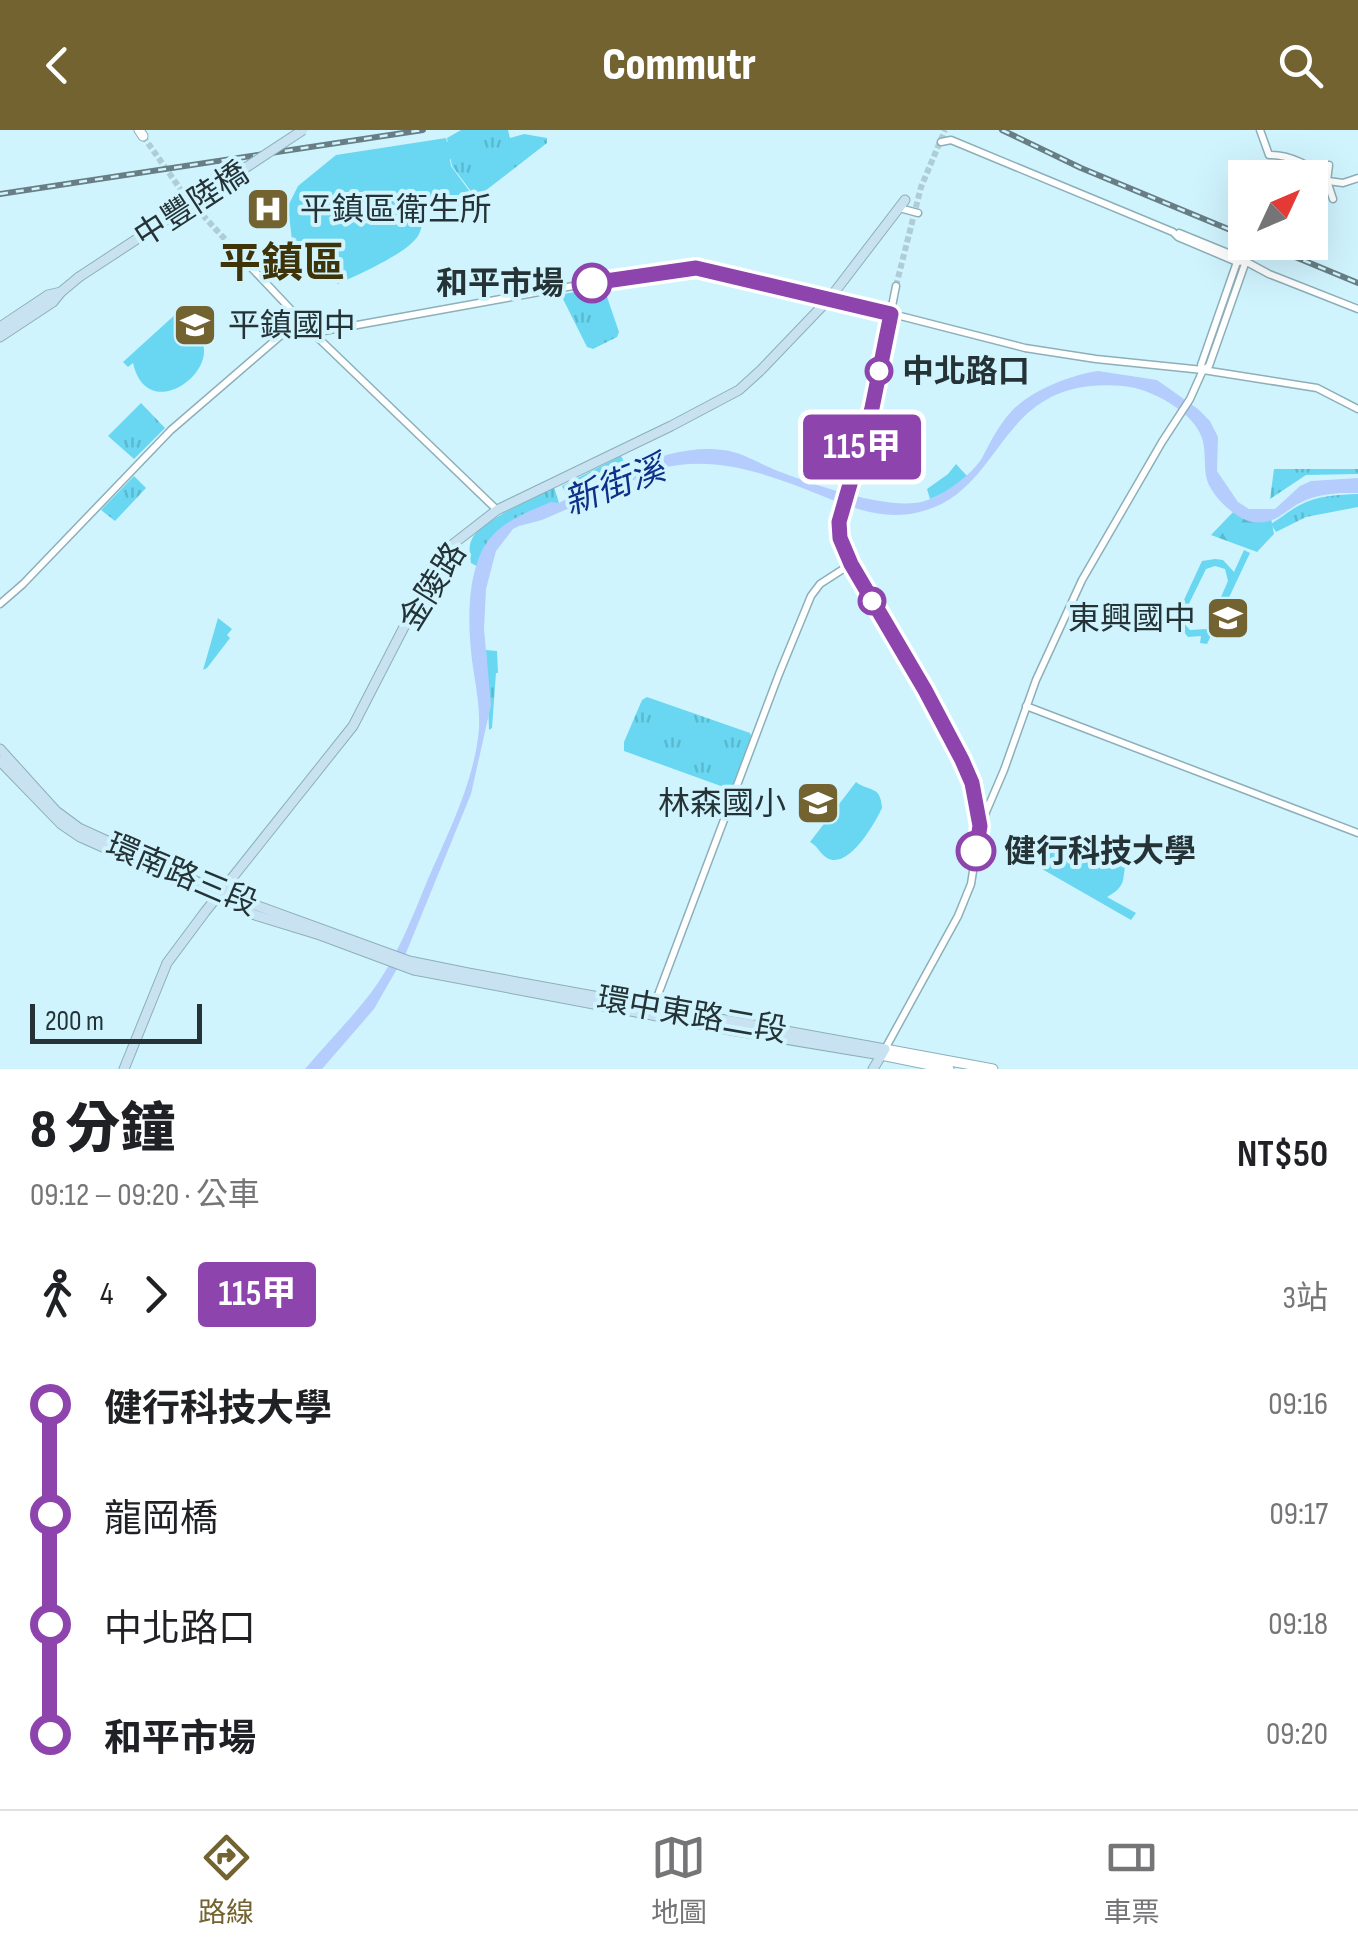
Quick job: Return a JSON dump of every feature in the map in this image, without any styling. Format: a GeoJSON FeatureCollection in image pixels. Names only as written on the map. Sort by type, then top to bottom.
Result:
{"type":"FeatureCollection","features":[{"type":"Feature","properties":{"kind":"main road","name":"中豐陸橋"},"geometry":{"type":"LineString","coordinates":[[61,292],[302,130]]}},
{"type":"Feature","properties":{"kind":"main road","name":"金陵路"},"geometry":{"type":"LineString","coordinates":[[124,1069],[167,963],[340,744],[448,548],[497,510],[739,390],[830,298],[904,205]]}},
{"type":"Feature","properties":{"kind":"main road"},"geometry":{"type":"LineString","coordinates":[[0,327],[48,295],[61,292]]}},
{"type":"Feature","properties":{"kind":"main road"},"geometry":{"type":"LineString","coordinates":[[0,337],[53,302],[61,292]]}},
{"type":"Feature","properties":{"kind":"main road","name":"環南路三段"},"geometry":{"type":"LineString","coordinates":[[0,749],[56,811],[78,828],[255,916],[390,958]]}},
{"type":"Feature","properties":{"kind":"main road","name":"環南路三段"},"geometry":{"type":"LineString","coordinates":[[0,762],[60,824],[80,838],[219,896]]}},
{"type":"Feature","properties":{"kind":"main road","name":"環中東路二段"},"geometry":{"type":"LineString","coordinates":[[390,958],[468,982],[883,1052]]}},
{"type":"Feature","properties":{"kind":"main road"},"geometry":{"type":"LineString","coordinates":[[873,1069],[883,1052]]}},
{"type":"Feature","properties":{"kind":"street"},"geometry":{"type":"LineString","coordinates":[[1260,130],[1269,155],[1291,160]]}},
{"type":"Feature","properties":{"kind":"street"},"geometry":{"type":"LineString","coordinates":[[941,142],[951,140],[1358,310]]}},
{"type":"Feature","properties":{"kind":"street"},"geometry":{"type":"LineString","coordinates":[[1328,172],[1329,165]]}},
{"type":"Feature","properties":{"kind":"street"},"geometry":{"type":"LineString","coordinates":[[1328,180],[1342,183],[1358,178]]}},
{"type":"Feature","properties":{"kind":"street"},"geometry":{"type":"LineString","coordinates":[[1328,183],[1333,198]]}},
{"type":"Feature","properties":{"kind":"street"},"geometry":{"type":"LineString","coordinates":[[904,205],[918,212]]}},
{"type":"Feature","properties":{"kind":"street"},"geometry":{"type":"LineString","coordinates":[[883,1052],[958,916],[971,884],[980,826],[1026,706],[1082,580],[1203,370],[1209,366],[1241,261]]}},
{"type":"Feature","properties":{"kind":"street"},"geometry":{"type":"LineString","coordinates":[[246,262],[313,333],[497,510]]}},
{"type":"Feature","properties":{"kind":"street"},"geometry":{"type":"LineString","coordinates":[[313,333],[696,268],[1025,348],[1318,388],[1358,409]]}},
{"type":"Feature","properties":{"kind":"street"},"geometry":{"type":"LineString","coordinates":[[896,286],[872,408],[839,531],[851,564],[956,744],[972,783],[980,826]]}},
{"type":"Feature","properties":{"kind":"street"},"geometry":{"type":"LineString","coordinates":[[0,604],[171,430],[301,318]]}},
{"type":"Feature","properties":{"kind":"street"},"geometry":{"type":"LineString","coordinates":[[652,1011],[811,596],[820,584],[851,564]]}},
{"type":"Feature","properties":{"kind":"street"},"geometry":{"type":"LineString","coordinates":[[1026,706],[1358,833]]}},
{"type":"Feature","properties":{"kind":"street","name":"環中東路二段"},"geometry":{"type":"LineString","coordinates":[[883,1052],[949,1069]]}},
{"type":"Feature","properties":{"kind":"street","name":"環中東路二段"},"geometry":{"type":"LineString","coordinates":[[883,1052],[993,1069]]}},
{"type":"Feature","properties":{"kind":"green space"},"geometry":{"type":"Polygon","coordinates":[[[461,130],[508,130],[510,138],[524,134],[547,138],[547,143],[476,198],[452,166],[447,138],[461,130]]]}},
{"type":"Feature","properties":{"kind":"green space"},"geometry":{"type":"Polygon","coordinates":[[[475,137],[477,153],[450,159],[473,196],[440,221],[410,190],[422,216],[419,234],[406,248],[383,262],[338,284],[292,240],[288,206],[298,186],[336,155],[475,137]]]}},
{"type":"Feature","properties":{"kind":"green space"},"geometry":{"type":"Polygon","coordinates":[[[601,288],[619,332],[617,337],[593,349],[587,347],[563,294],[601,288]]]}},
{"type":"Feature","properties":{"kind":"green space"},"geometry":{"type":"Polygon","coordinates":[[[178,312],[183,317],[179,323],[198,335],[204,350],[200,366],[189,380],[174,389],[157,391],[143,384],[133,363],[128,367],[123,362],[178,312]]]}},
{"type":"Feature","properties":{"kind":"green space"},"geometry":{"type":"Polygon","coordinates":[[[141,403],[165,428],[134,459],[108,436],[141,403]]]}},
{"type":"Feature","properties":{"kind":"green space"},"geometry":{"type":"Polygon","coordinates":[[[621,456],[628,469],[566,494],[562,486],[621,456]]]}},
{"type":"Feature","properties":{"kind":"green space"},"geometry":{"type":"Polygon","coordinates":[[[956,464],[968,477],[956,488],[930,499],[927,489],[956,464]]]}},
{"type":"Feature","properties":{"kind":"green space"},"geometry":{"type":"Polygon","coordinates":[[[1274,469],[1358,469],[1358,474],[1306,475],[1270,499],[1274,469]]]}},
{"type":"Feature","properties":{"kind":"green space"},"geometry":{"type":"Polygon","coordinates":[[[134,476],[146,488],[115,521],[101,510],[134,476]]]}},
{"type":"Feature","properties":{"kind":"green space"},"geometry":{"type":"Polygon","coordinates":[[[554,487],[559,503],[519,519],[480,568],[471,563],[470,545],[477,532],[554,487]]]}},
{"type":"Feature","properties":{"kind":"green space"},"geometry":{"type":"Polygon","coordinates":[[[1358,494],[1358,507],[1306,517],[1276,532],[1271,524],[1314,499],[1358,494]]]}},
{"type":"Feature","properties":{"kind":"green space"},"geometry":{"type":"Polygon","coordinates":[[[1235,510],[1271,518],[1274,534],[1257,552],[1211,535],[1235,510]]]}},
{"type":"Feature","properties":{"kind":"green space"},"geometry":{"type":"Polygon","coordinates":[[[1244,550],[1250,553],[1207,644],[1200,643],[1201,636],[1188,637],[1176,617],[1202,561],[1223,560],[1234,572],[1244,550]],[[1206,569],[1183,616],[1190,630],[1207,629],[1228,581],[1225,569],[1206,569]]]}},
{"type":"Feature","properties":{"kind":"green space"},"geometry":{"type":"Polygon","coordinates":[[[218,618],[232,629],[227,635],[230,638],[203,670],[218,618]]]}},
{"type":"Feature","properties":{"kind":"green space"},"geometry":{"type":"Polygon","coordinates":[[[486,650],[497,651],[498,673],[489,730],[486,650]]]}},
{"type":"Feature","properties":{"kind":"green space"},"geometry":{"type":"Polygon","coordinates":[[[647,697],[750,733],[752,738],[734,786],[729,789],[624,751],[624,742],[642,700],[647,697]]]}},
{"type":"Feature","properties":{"kind":"green space"},"geometry":{"type":"Polygon","coordinates":[[[856,782],[877,792],[882,808],[852,852],[835,860],[827,858],[810,842],[856,782]]]}},
{"type":"Feature","properties":{"kind":"green space"},"geometry":{"type":"Polygon","coordinates":[[[1075,833],[1126,861],[1121,886],[1107,897],[1136,913],[1131,920],[1035,865],[1038,858],[1049,864],[1055,843],[1075,833]]]}},
{"type":"Feature","properties":{"kind":"water","name":"新街溪"},"geometry":{"type":"Polygon","coordinates":[[[1098,371],[1157,380],[1198,409],[1218,437],[1217,471],[1238,502],[1249,509],[1275,509],[1311,481],[1358,478],[1358,493],[1312,498],[1261,523],[1245,520],[1212,490],[1206,476],[1202,438],[1190,419],[1158,396],[1123,386],[1080,388],[1048,399],[1024,416],[969,484],[946,502],[915,513],[890,515],[866,511],[741,468],[700,464],[659,469],[513,529],[496,551],[486,589],[484,629],[491,705],[471,794],[406,953],[374,1009],[322,1069],[305,1069],[362,1004],[388,967],[460,805],[479,728],[470,634],[471,593],[480,555],[493,535],[530,511],[551,502],[559,503],[638,464],[702,449],[736,453],[847,494],[888,502],[921,502],[946,491],[971,472],[1018,405],[1063,380],[1098,371]]]}},
{"type":"Feature","properties":{"kind":"tunnel"},"geometry":{"type":"LineString","coordinates":[[896,286],[921,187],[945,130]]}},
{"type":"Feature","properties":{"kind":"tunnel"},"geometry":{"type":"LineString","coordinates":[[143,136],[186,197],[246,262]]}},
{"type":"Feature","properties":{"kind":"railway"},"geometry":{"type":"LineString","coordinates":[[0,194],[423,130]]}},
{"type":"Feature","properties":{"kind":"railway"},"geometry":{"type":"LineString","coordinates":[[1002,130],[1081,168],[1228,229]]}},
{"type":"Feature","properties":{"kind":"railway"},"geometry":{"type":"LineString","coordinates":[[1302,260],[1358,283]]}},
{"type":"Feature","properties":{"kind":"bus line","name":"115甲"},"geometry":{"type":"LineString","coordinates":[[592,283],[696,268],[891,314],[872,408],[839,522],[840,538],[851,564],[956,744],[972,783],[980,826],[976,851]]}},
{"type":"Feature","properties":{"kind":"place","name":"平鎮區衛生所"},"geometry":{"type":"Point","coordinates":[268,209]}},
{"type":"Feature","properties":{"kind":"place","name":"和平市場"},"geometry":{"type":"Point","coordinates":[592,283]}},
{"type":"Feature","properties":{"kind":"place","name":"平鎮國中"},"geometry":{"type":"Point","coordinates":[195,325]}},
{"type":"Feature","properties":{"kind":"place","name":"中北路口"},"geometry":{"type":"Point","coordinates":[879,371]}},
{"type":"Feature","properties":{"kind":"place","name":"東興國中"},"geometry":{"type":"Point","coordinates":[1228,618]}},
{"type":"Feature","properties":{"kind":"place","name":"林森國小"},"geometry":{"type":"Point","coordinates":[818,803]}},
{"type":"Feature","properties":{"kind":"place","name":"健行科技大學"},"geometry":{"type":"Point","coordinates":[976,851]}},
{"type":"Feature","properties":{"kind":"district","name":"平鎮區"},"geometry":{"type":"Point","coordinates":[282,262]}}]}
